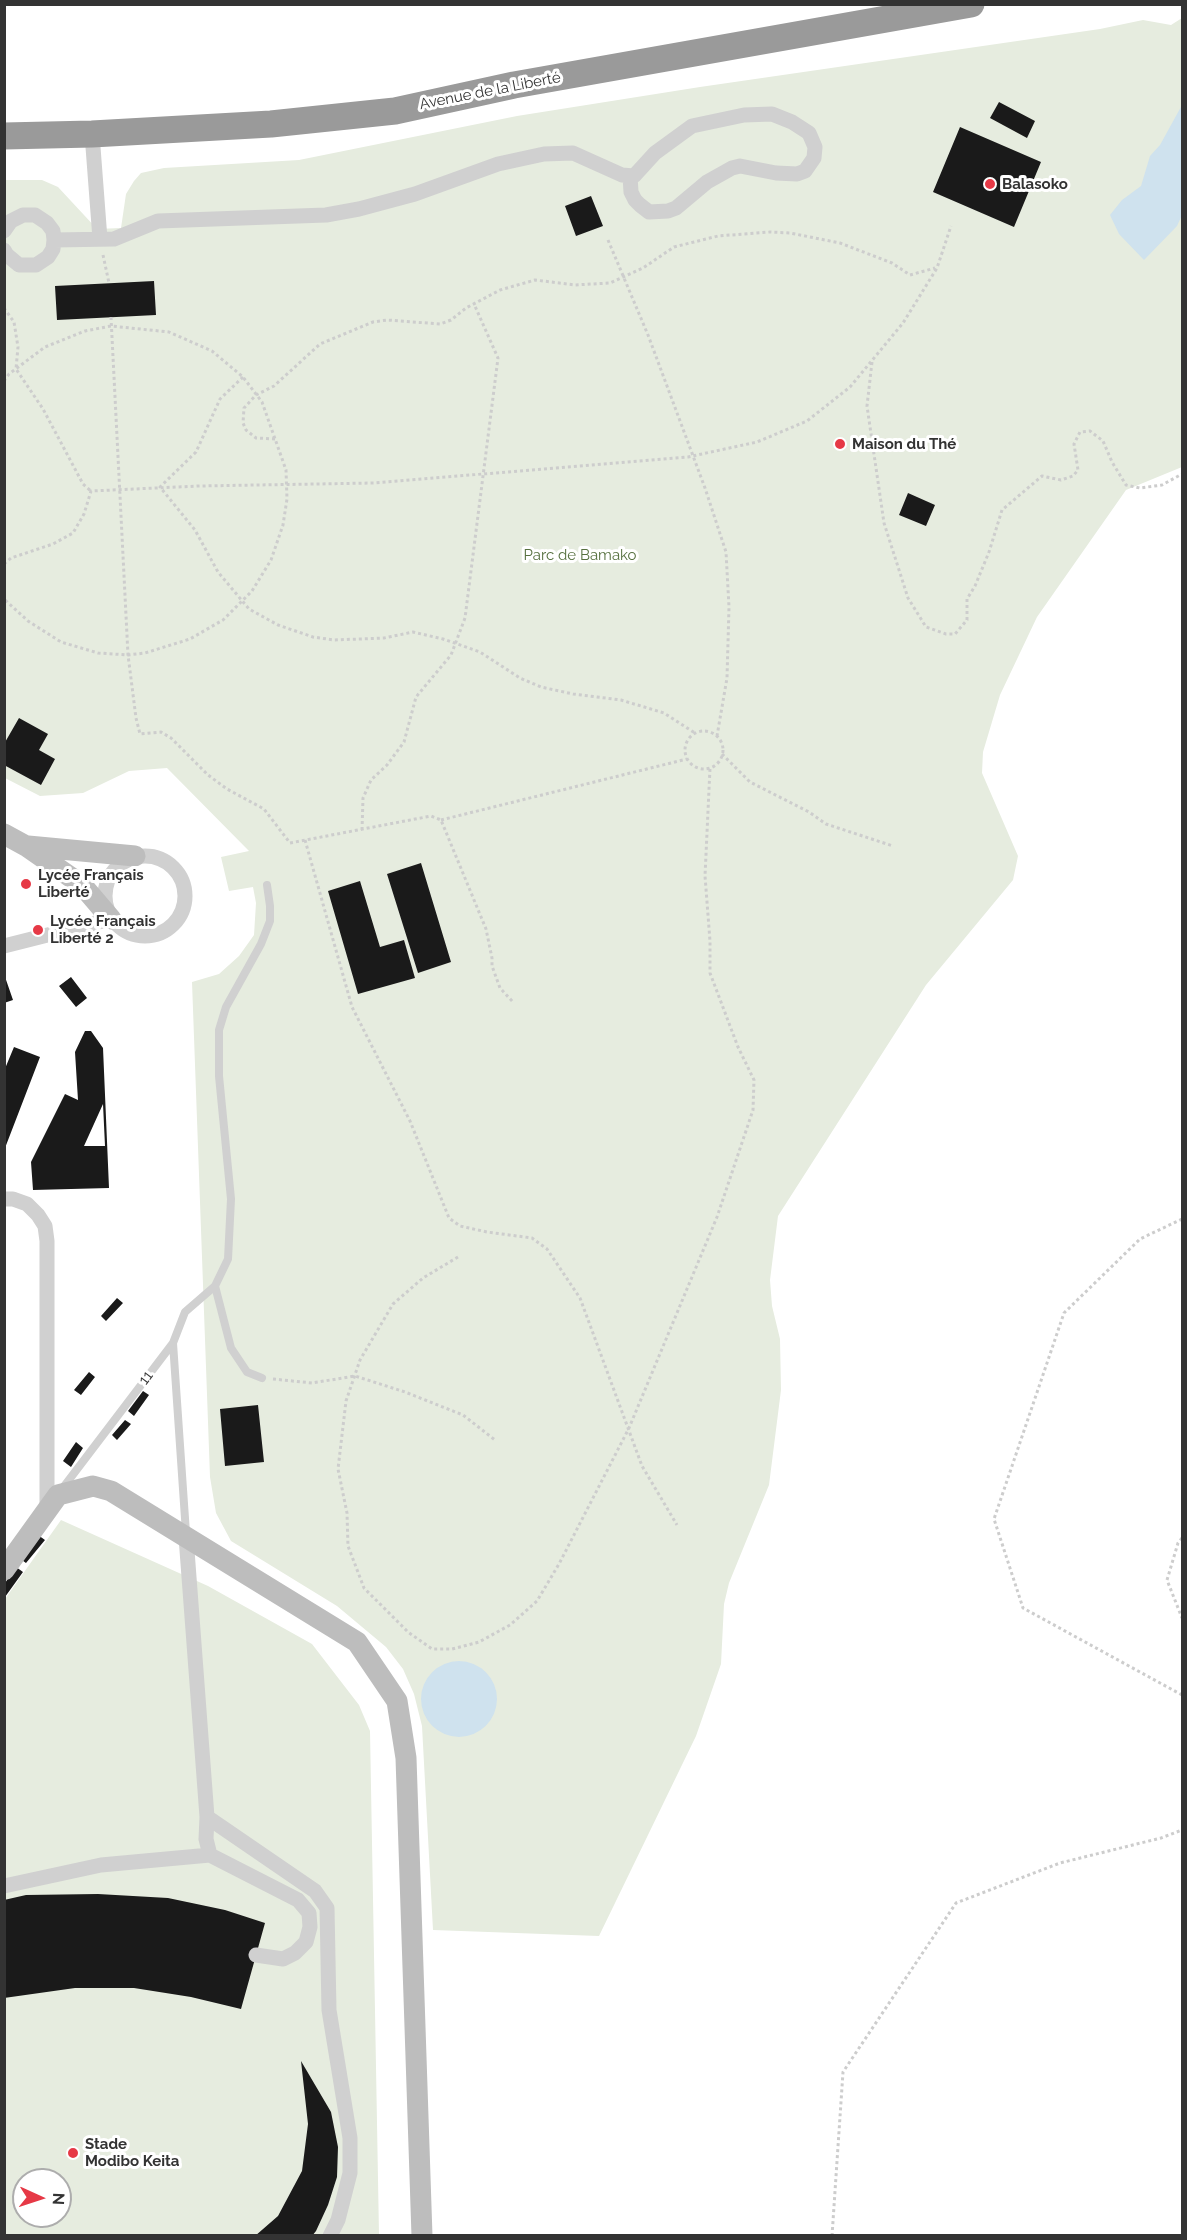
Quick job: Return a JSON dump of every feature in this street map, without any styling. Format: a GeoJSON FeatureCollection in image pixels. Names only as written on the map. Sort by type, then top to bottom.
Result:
{"type":"FeatureCollection","features":[{"type":"Feature","properties":{"kind":"highway","name":"Avenue de la Liberté"},"geometry":{"type":"LineString","coordinates":[[4,136],[92,134],[271,124],[395,111],[514,85],[971,4]]}},
{"type":"Feature","properties":{"kind":"street"},"geometry":{"type":"LineString","coordinates":[[54,240],[114,238],[158,221],[326,215],[415,194],[498,164],[544,154],[573,153],[622,175],[634,176],[655,153],[692,126],[744,115],[772,114],[792,122],[809,133],[815,147],[814,158],[806,171],[797,174],[755,167],[732,168],[707,182],[676,208],[668,211],[649,212],[634,200],[630,176]]}},
{"type":"Feature","properties":{"kind":"street"},"geometry":{"type":"LineString","coordinates":[[92,134],[99,239]]}},
{"type":"Feature","properties":{"kind":"street"},"geometry":{"type":"LineString","coordinates":[[4,231],[11,221],[22,215],[35,215],[47,223],[53,231],[54,240],[53,249],[48,257],[36,266],[19,265],[4,250]]}},
{"type":"Feature","properties":{"kind":"street"},"geometry":{"type":"LineString","coordinates":[[4,834],[26,846],[82,885],[125,932],[148,937],[160,934],[171,928],[179,919],[184,908],[186,896],[184,884],[178,873],[170,864],[153,857],[26,846]]}},
{"type":"Feature","properties":{"kind":"street"},"geometry":{"type":"LineString","coordinates":[[111,919],[105,905],[105,889],[110,874],[121,863],[135,856]]}},
{"type":"Feature","properties":{"kind":"street"},"geometry":{"type":"LineString","coordinates":[[4,946],[111,919]]}},
{"type":"Feature","properties":{"kind":"street"},"geometry":{"type":"LineString","coordinates":[[4,1199],[13,1199],[27,1204],[45,1226],[52,1502],[93,1486],[111,1491],[357,1642],[398,1701],[406,1758],[422,2235]]}},
{"type":"Feature","properties":{"kind":"street","name":"11"},"geometry":{"type":"LineString","coordinates":[[4,1570],[52,1502]]}},
{"type":"Feature","properties":{"kind":"street"},"geometry":{"type":"LineString","coordinates":[[186,1537],[207,1817],[206,1839],[210,1855]]}},
{"type":"Feature","properties":{"kind":"street"},"geometry":{"type":"LineString","coordinates":[[207,1817],[315,1891],[327,1908],[328,2010],[350,2138],[350,2173],[338,2220],[330,2235]]}},
{"type":"Feature","properties":{"kind":"street"},"geometry":{"type":"LineString","coordinates":[[4,1886],[101,1865],[210,1855],[298,1900],[309,1913],[310,1927],[306,1942],[295,1953],[283,1959],[256,1955]]}},
{"type":"Feature","properties":{"kind":"lane"},"geometry":{"type":"LineString","coordinates":[[173,1343],[184,1311],[215,1286],[228,1259],[231,1199],[219,1076],[219,1030],[226,1007],[261,944],[270,921],[267,885]]}},
{"type":"Feature","properties":{"kind":"lane"},"geometry":{"type":"LineString","coordinates":[[215,1286],[231,1348],[247,1372],[262,1378]]}},
{"type":"Feature","properties":{"kind":"lane","name":"11"},"geometry":{"type":"LineString","coordinates":[[52,1502],[173,1343]]}},
{"type":"Feature","properties":{"kind":"lane","name":"11"},"geometry":{"type":"LineString","coordinates":[[173,1343],[186,1537]]}},
{"type":"Feature","properties":{"kind":"path"},"geometry":{"type":"LineString","coordinates":[[4,308],[14,322],[18,348],[16,369],[43,409],[83,484],[91,491],[160,487],[374,483],[693,456],[757,442],[807,421],[850,387],[903,323],[937,268],[951,226]]}},
{"type":"Feature","properties":{"kind":"path"},"geometry":{"type":"LineString","coordinates":[[275,439],[256,438],[246,430],[243,423],[244,408],[256,395],[274,387],[320,344],[373,322],[387,320],[440,324],[451,320],[500,290],[535,280],[574,285],[610,283],[643,268],[674,247],[718,236],[770,232],[790,233],[840,243],[892,263],[910,275],[937,268]]}},
{"type":"Feature","properties":{"kind":"path"},"geometry":{"type":"LineString","coordinates":[[99,239],[109,283]]}},
{"type":"Feature","properties":{"kind":"path"},"geometry":{"type":"LineString","coordinates":[[608,240],[693,456],[726,552],[729,607],[727,678],[717,736],[723,748],[722,754],[720,760],[710,768],[697,768],[687,759],[687,743],[695,733],[705,731],[717,736]]}},
{"type":"Feature","properties":{"kind":"path"},"geometry":{"type":"LineString","coordinates":[[362,830],[363,798],[371,780],[387,765],[404,742],[416,697],[450,655],[465,618],[498,358],[474,304]]}},
{"type":"Feature","properties":{"kind":"path"},"geometry":{"type":"LineString","coordinates":[[111,317],[128,655],[140,734],[161,732],[171,738],[207,775],[264,809],[290,843],[431,816],[441,820],[687,759]]}},
{"type":"Feature","properties":{"kind":"path"},"geometry":{"type":"LineString","coordinates":[[4,381],[45,347],[85,331],[111,326],[169,332],[212,351],[243,377],[262,402],[286,470],[287,484],[283,525],[271,560],[252,591],[222,620],[190,639],[159,650],[128,655],[98,653],[61,642],[28,621],[4,599]]}},
{"type":"Feature","properties":{"kind":"path"},"geometry":{"type":"LineString","coordinates":[[872,360],[867,406],[884,524],[908,598],[926,627],[946,634],[955,634],[967,620],[967,599],[975,586],[1002,510],[1042,476],[1061,480],[1072,476],[1078,470],[1074,444],[1080,432],[1090,431],[1103,441],[1126,485],[1140,488],[1161,485],[1182,474]]}},
{"type":"Feature","properties":{"kind":"path"},"geometry":{"type":"LineString","coordinates":[[160,487],[196,452],[220,399],[243,377]]}},
{"type":"Feature","properties":{"kind":"path"},"geometry":{"type":"LineString","coordinates":[[160,487],[195,530],[218,572],[242,601],[249,609],[278,625],[313,637],[334,640],[374,638],[413,632],[480,652],[520,678],[541,687],[621,700],[663,713],[695,733]]}},
{"type":"Feature","properties":{"kind":"path"},"geometry":{"type":"LineString","coordinates":[[4,564],[11,558],[52,544],[73,533],[84,514],[91,491]]}},
{"type":"Feature","properties":{"kind":"path"},"geometry":{"type":"LineString","coordinates":[[722,754],[750,782],[809,812],[826,824],[893,846]]}},
{"type":"Feature","properties":{"kind":"path"},"geometry":{"type":"LineString","coordinates":[[458,1257],[423,1278],[393,1304],[360,1360],[346,1401],[339,1469],[347,1513],[348,1546],[364,1588],[408,1632],[432,1649],[452,1649],[479,1642],[510,1625],[537,1601],[559,1564],[630,1428],[717,1217],[753,1110],[754,1080],[738,1047],[710,973],[705,876],[710,768]]}},
{"type":"Feature","properties":{"kind":"path"},"geometry":{"type":"LineString","coordinates":[[441,820],[486,929],[492,966],[500,988],[513,1002]]}},
{"type":"Feature","properties":{"kind":"path"},"geometry":{"type":"LineString","coordinates":[[305,840],[352,1007],[410,1121],[449,1218],[460,1226],[532,1238],[547,1249],[580,1298],[630,1428],[642,1466],[677,1525]]}},
{"type":"Feature","properties":{"kind":"path"},"geometry":{"type":"LineString","coordinates":[[1182,1219],[1140,1239],[1064,1313],[994,1519],[1023,1608],[1182,1695]]}},
{"type":"Feature","properties":{"kind":"path"},"geometry":{"type":"LineString","coordinates":[[262,1378],[312,1383],[355,1376],[405,1392],[463,1415],[495,1440]]}},
{"type":"Feature","properties":{"kind":"path"},"geometry":{"type":"LineString","coordinates":[[1182,1538],[1178,1543],[1167,1581],[1182,1618]]}},
{"type":"Feature","properties":{"kind":"path"},"geometry":{"type":"LineString","coordinates":[[832,2235],[843,2072],[956,1903],[1060,1863],[1161,1838],[1182,1830]]}},
{"type":"Feature","properties":{"kind":"green space","name":"Parc de Bamako"},"geometry":{"type":"Polygon","coordinates":[[[1182,18],[1182,467],[1126,490],[1037,617],[1000,695],[983,752],[982,773],[1018,856],[1013,880],[926,985],[778,1216],[770,1280],[772,1306],[780,1339],[781,1390],[769,1485],[729,1583],[724,1604],[721,1664],[696,1736],[599,1936],[433,1930],[422,1726],[414,1694],[403,1669],[386,1647],[337,1606],[231,1541],[216,1513],[210,1477],[192,982],[219,974],[239,956],[254,935],[256,903],[253,887],[229,891],[221,857],[249,851],[167,768],[129,771],[83,793],[40,796],[5,778],[4,180],[42,180],[58,187],[97,229],[121,228],[126,194],[134,181],[141,173],[164,168],[299,160],[517,116],[1100,29],[1143,20],[1171,25],[1182,18]]]}},
{"type":"Feature","properties":{"kind":"green space"},"geometry":{"type":"Polygon","coordinates":[[[61,1520],[208,1586],[312,1644],[359,1705],[370,1731],[379,2235],[5,2236],[5,1599],[61,1520]]]}},
{"type":"Feature","properties":{"kind":"water"},"geometry":{"type":"Polygon","coordinates":[[[1182,105],[1182,215],[1177,226],[1144,260],[1119,234],[1110,215],[1122,200],[1141,186],[1150,156],[1160,145],[1182,105]]]}},
{"type":"Feature","properties":{"kind":"water"},"geometry":{"type":"Polygon","coordinates":[[[459,1661],[474,1664],[486,1672],[494,1684],[497,1699],[494,1714],[486,1726],[474,1734],[459,1737],[444,1734],[432,1726],[424,1714],[421,1699],[424,1684],[432,1672],[444,1664],[459,1661]]]}},
{"type":"Feature","properties":{"kind":"building"},"geometry":{"type":"Polygon","coordinates":[[[999,102],[1035,121],[1027,138],[990,118],[999,102]]]}},
{"type":"Feature","properties":{"kind":"building"},"geometry":{"type":"Polygon","coordinates":[[[960,127],[1041,162],[1014,227],[933,192],[960,127]]]}},
{"type":"Feature","properties":{"kind":"building"},"geometry":{"type":"Polygon","coordinates":[[[591,196],[603,226],[576,236],[565,206],[591,196]]]}},
{"type":"Feature","properties":{"kind":"building"},"geometry":{"type":"Polygon","coordinates":[[[154,281],[156,315],[57,320],[55,286],[154,281]]]}},
{"type":"Feature","properties":{"kind":"building"},"geometry":{"type":"Polygon","coordinates":[[[908,493],[935,505],[926,526],[899,515],[908,493]]]}},
{"type":"Feature","properties":{"kind":"building"},"geometry":{"type":"Polygon","coordinates":[[[19,718],[48,734],[39,750],[55,759],[41,785],[4,765],[4,744],[19,718]]]}},
{"type":"Feature","properties":{"kind":"building"},"geometry":{"type":"Polygon","coordinates":[[[421,863],[451,962],[418,973],[387,874],[421,863]]]}},
{"type":"Feature","properties":{"kind":"building"},"geometry":{"type":"Polygon","coordinates":[[[360,881],[380,947],[404,940],[415,978],[358,994],[328,891],[360,881]]]}},
{"type":"Feature","properties":{"kind":"building"},"geometry":{"type":"Polygon","coordinates":[[[4,974],[13,1000],[4,1003],[4,974]]]}},
{"type":"Feature","properties":{"kind":"building"},"geometry":{"type":"Polygon","coordinates":[[[71,977],[87,998],[76,1007],[59,986],[71,977]]]}},
{"type":"Feature","properties":{"kind":"building"},"geometry":{"type":"Polygon","coordinates":[[[85,1031],[91,1031],[103,1048],[109,1188],[33,1190],[31,1162],[65,1094],[78,1100],[75,1052],[85,1031]],[[103,1104],[84,1146],[105,1146],[103,1104]]]}},
{"type":"Feature","properties":{"kind":"building"},"geometry":{"type":"Polygon","coordinates":[[[14,1047],[40,1057],[5,1148],[4,1071],[14,1047]]]}},
{"type":"Feature","properties":{"kind":"building"},"geometry":{"type":"Polygon","coordinates":[[[117,1298],[123,1303],[106,1321],[101,1316],[117,1298]]]}},
{"type":"Feature","properties":{"kind":"building"},"geometry":{"type":"Polygon","coordinates":[[[89,1372],[95,1377],[81,1395],[74,1390],[89,1372]]]}},
{"type":"Feature","properties":{"kind":"building"},"geometry":{"type":"Polygon","coordinates":[[[143,1391],[149,1395],[134,1416],[128,1411],[143,1391]]]}},
{"type":"Feature","properties":{"kind":"building"},"geometry":{"type":"Polygon","coordinates":[[[258,1405],[264,1462],[225,1466],[220,1409],[258,1405]]]}},
{"type":"Feature","properties":{"kind":"building"},"geometry":{"type":"Polygon","coordinates":[[[125,1420],[131,1424],[117,1440],[112,1435],[125,1420]]]}},
{"type":"Feature","properties":{"kind":"building"},"geometry":{"type":"Polygon","coordinates":[[[76,1442],[83,1448],[71,1467],[63,1461],[76,1442]]]}},
{"type":"Feature","properties":{"kind":"building"},"geometry":{"type":"Polygon","coordinates":[[[38,1535],[45,1540],[26,1563],[19,1558],[38,1535]]]}},
{"type":"Feature","properties":{"kind":"building"},"geometry":{"type":"Polygon","coordinates":[[[16,1567],[23,1572],[5,1597],[5,1583],[16,1567]]]}},
{"type":"Feature","properties":{"kind":"building"},"geometry":{"type":"Polygon","coordinates":[[[98,1894],[168,1898],[225,1910],[265,1923],[241,2009],[191,1997],[134,1988],[75,1988],[4,1998],[4,1900],[26,1895],[98,1894]]]}},
{"type":"Feature","properties":{"kind":"building"},"geometry":{"type":"Polygon","coordinates":[[[301,2061],[331,2112],[338,2147],[337,2177],[328,2205],[312,2236],[255,2236],[278,2216],[302,2171],[308,2124],[301,2061]]]}},
{"type":"Feature","properties":{"kind":"place","name":"Balasoko"},"geometry":{"type":"Point","coordinates":[990,184]}},
{"type":"Feature","properties":{"kind":"place","name":"Maison du Thé"},"geometry":{"type":"Point","coordinates":[840,444]}},
{"type":"Feature","properties":{"kind":"place","name":"Lycée Français Liberté"},"geometry":{"type":"Point","coordinates":[26,884]}},
{"type":"Feature","properties":{"kind":"place","name":"Lycée Français Liberté 2"},"geometry":{"type":"Point","coordinates":[38,930]}},
{"type":"Feature","properties":{"kind":"place","name":"Stade Modibo Keita"},"geometry":{"type":"Point","coordinates":[73,2153]}}]}
